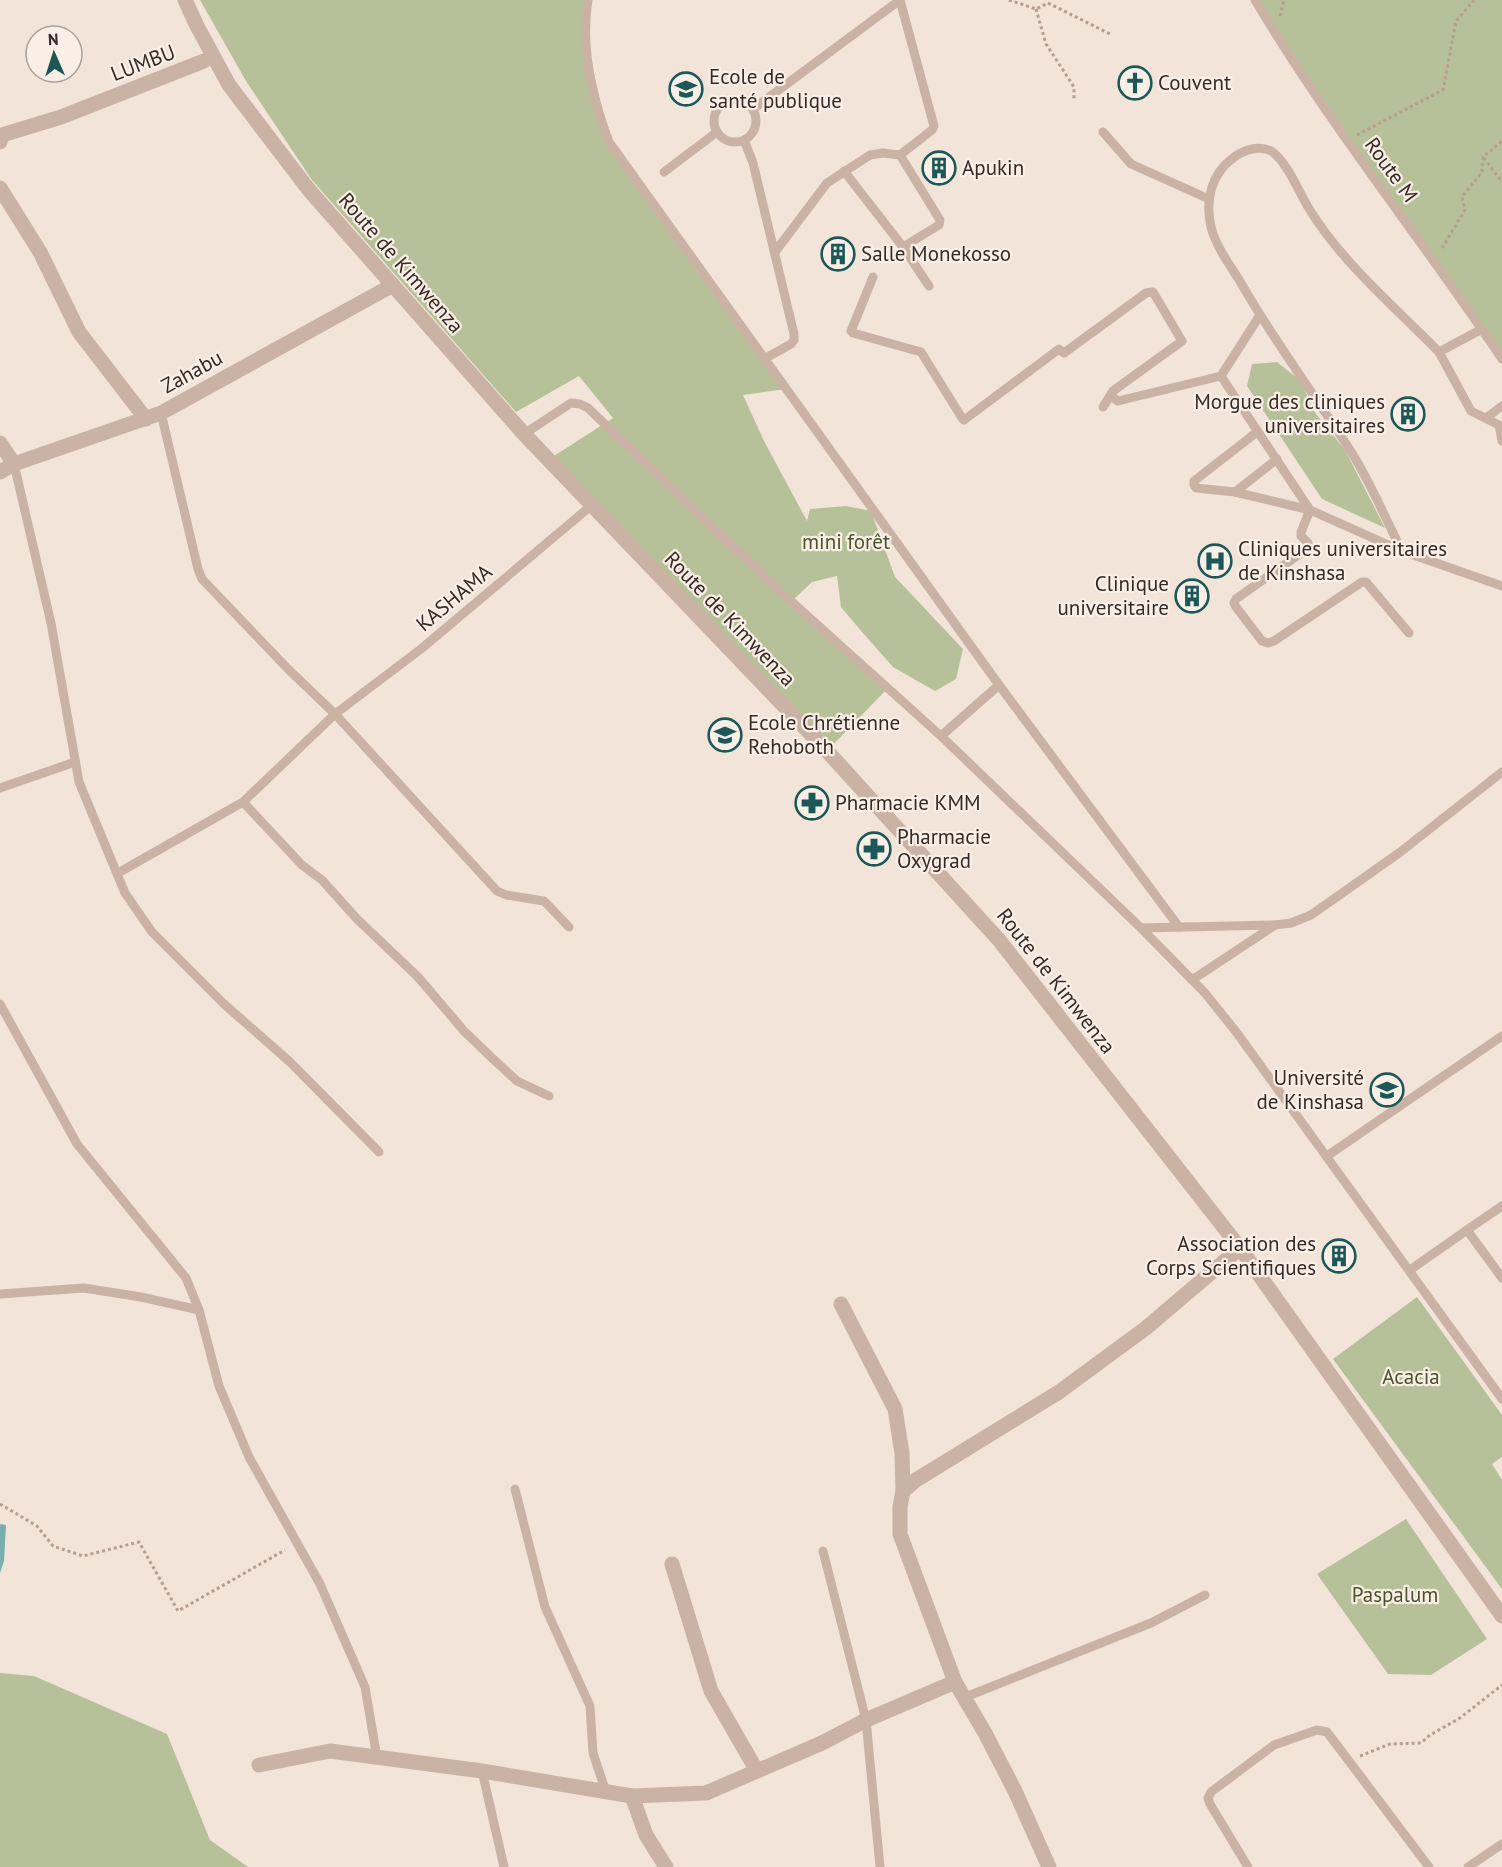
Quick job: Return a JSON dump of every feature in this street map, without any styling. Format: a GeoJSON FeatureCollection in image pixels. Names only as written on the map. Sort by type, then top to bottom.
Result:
{"type":"FeatureCollection","features":[{"type":"Feature","properties":{"kind":"street","name":"Route de Kimwenza"},"geometry":{"type":"LineString","coordinates":[[185,0],[229,85],[309,190],[524,434],[827,751],[999,940],[1239,1248],[1502,1616]]}},
{"type":"Feature","properties":{"kind":"street","name":"LUMBU"},"geometry":{"type":"LineString","coordinates":[[0,142],[2,135],[61,117],[204,61]]}},
{"type":"Feature","properties":{"kind":"street"},"geometry":{"type":"LineString","coordinates":[[0,188],[40,252],[79,332],[154,416]]}},
{"type":"Feature","properties":{"kind":"street","name":"Zahabu"},"geometry":{"type":"LineString","coordinates":[[0,472],[14,464],[154,416],[393,285]]}},
{"type":"Feature","properties":{"kind":"street"},"geometry":{"type":"LineString","coordinates":[[0,443],[14,464]]}},
{"type":"Feature","properties":{"kind":"street"},"geometry":{"type":"LineString","coordinates":[[903,1491],[916,1480],[1059,1392],[1146,1328],[1239,1248]]}},
{"type":"Feature","properties":{"kind":"street"},"geometry":{"type":"LineString","coordinates":[[841,1304],[895,1409],[902,1453],[903,1491],[900,1508],[900,1534],[955,1682],[1015,1791],[1049,1867]]}},
{"type":"Feature","properties":{"kind":"street"},"geometry":{"type":"LineString","coordinates":[[672,1564],[711,1691],[757,1771]]}},
{"type":"Feature","properties":{"kind":"street"},"geometry":{"type":"LineString","coordinates":[[259,1765],[330,1751],[482,1770],[632,1796],[705,1793],[955,1682]]}},
{"type":"Feature","properties":{"kind":"street"},"geometry":{"type":"LineString","coordinates":[[632,1796],[646,1834],[666,1867]]}},
{"type":"Feature","properties":{"kind":"lane"},"geometry":{"type":"LineString","coordinates":[[588,0],[589,73],[595,105],[609,142],[999,685],[1179,927]]}},
{"type":"Feature","properties":{"kind":"lane"},"geometry":{"type":"LineString","coordinates":[[753,109],[900,0],[934,126],[932,130],[900,155],[877,153],[827,183],[774,252]]}},
{"type":"Feature","properties":{"kind":"lane","name":"Route M"},"geometry":{"type":"LineString","coordinates":[[1255,0],[1311,89],[1435,260],[1502,359]]}},
{"type":"Feature","properties":{"kind":"lane"},"geometry":{"type":"LineString","coordinates":[[738,99],[749,104],[753,109],[756,126],[744,140],[726,140],[714,127],[714,115],[726,101],[738,99]]}},
{"type":"Feature","properties":{"kind":"lane"},"geometry":{"type":"LineString","coordinates":[[664,172],[717,132]]}},
{"type":"Feature","properties":{"kind":"lane"},"geometry":{"type":"LineString","coordinates":[[1103,132],[1131,164],[1209,199]]}},
{"type":"Feature","properties":{"kind":"lane"},"geometry":{"type":"LineString","coordinates":[[744,140],[753,163],[794,340],[764,359]]}},
{"type":"Feature","properties":{"kind":"lane"},"geometry":{"type":"LineString","coordinates":[[1402,551],[1352,453],[1260,315],[1218,244],[1212,228],[1209,199],[1211,184],[1224,165],[1234,156],[1259,148],[1269,150],[1279,158],[1311,211],[1343,255],[1439,352],[1471,411],[1499,425],[1502,441]]}},
{"type":"Feature","properties":{"kind":"lane"},"geometry":{"type":"LineString","coordinates":[[900,155],[940,223],[903,247]]}},
{"type":"Feature","properties":{"kind":"lane"},"geometry":{"type":"LineString","coordinates":[[844,171],[903,247],[929,286]]}},
{"type":"Feature","properties":{"kind":"lane"},"geometry":{"type":"LineString","coordinates":[[873,277],[851,331],[921,352],[964,420],[1059,350],[1064,352],[1146,292],[1153,292],[1182,341],[1113,391],[1103,407]]}},
{"type":"Feature","properties":{"kind":"lane"},"geometry":{"type":"LineString","coordinates":[[1111,396],[1118,400],[1221,376],[1260,315]]}},
{"type":"Feature","properties":{"kind":"lane"},"geometry":{"type":"LineString","coordinates":[[1439,352],[1482,329]]}},
{"type":"Feature","properties":{"kind":"lane"},"geometry":{"type":"LineString","coordinates":[[1221,376],[1310,510]]}},
{"type":"Feature","properties":{"kind":"lane"},"geometry":{"type":"LineString","coordinates":[[524,434],[571,404],[580,404],[588,408],[771,583],[941,736],[1141,928],[1192,980],[1237,1033],[1502,1399]]}},
{"type":"Feature","properties":{"kind":"lane"},"geometry":{"type":"LineString","coordinates":[[1486,418],[1502,406]]}},
{"type":"Feature","properties":{"kind":"lane"},"geometry":{"type":"LineString","coordinates":[[154,416],[199,574],[288,669],[335,714],[497,891],[506,895],[544,901],[569,927]]}},
{"type":"Feature","properties":{"kind":"lane"},"geometry":{"type":"LineString","coordinates":[[1257,432],[1194,481],[1196,488],[1235,492],[1310,510],[1402,551],[1502,586]]}},
{"type":"Feature","properties":{"kind":"lane"},"geometry":{"type":"LineString","coordinates":[[1235,492],[1276,459]]}},
{"type":"Feature","properties":{"kind":"lane"},"geometry":{"type":"LineString","coordinates":[[14,464],[51,623],[82,790],[125,893],[146,926],[224,1004],[290,1062],[379,1152]]}},
{"type":"Feature","properties":{"kind":"lane","name":"KASHAMA"},"geometry":{"type":"LineString","coordinates":[[118,873],[243,802],[335,714],[421,649],[592,505]]}},
{"type":"Feature","properties":{"kind":"lane"},"geometry":{"type":"LineString","coordinates":[[1310,510],[1301,532],[1301,536],[1308,543],[1308,548],[1236,599],[1234,603],[1262,641],[1268,643],[1274,641],[1362,582],[1366,582],[1409,633]]}},
{"type":"Feature","properties":{"kind":"lane"},"geometry":{"type":"LineString","coordinates":[[941,736],[999,685]]}},
{"type":"Feature","properties":{"kind":"lane"},"geometry":{"type":"LineString","coordinates":[[0,788],[75,762]]}},
{"type":"Feature","properties":{"kind":"lane"},"geometry":{"type":"LineString","coordinates":[[1141,928],[1275,925],[1291,923],[1311,915],[1400,853],[1502,772]]}},
{"type":"Feature","properties":{"kind":"lane"},"geometry":{"type":"LineString","coordinates":[[243,802],[302,865],[322,880],[357,919],[418,977],[464,1031],[517,1082],[549,1096]]}},
{"type":"Feature","properties":{"kind":"lane"},"geometry":{"type":"LineString","coordinates":[[1192,980],[1275,925]]}},
{"type":"Feature","properties":{"kind":"lane"},"geometry":{"type":"LineString","coordinates":[[0,1004],[76,1144],[182,1272],[199,1310],[219,1386],[240,1437],[253,1465],[320,1584],[365,1687],[377,1758]]}},
{"type":"Feature","properties":{"kind":"lane"},"geometry":{"type":"LineString","coordinates":[[1327,1155],[1502,1036]]}},
{"type":"Feature","properties":{"kind":"lane"},"geometry":{"type":"LineString","coordinates":[[1410,1270],[1502,1206]]}},
{"type":"Feature","properties":{"kind":"lane"},"geometry":{"type":"LineString","coordinates":[[1467,1230],[1502,1278]]}},
{"type":"Feature","properties":{"kind":"lane"},"geometry":{"type":"LineString","coordinates":[[0,1294],[84,1288],[141,1297],[199,1310]]}},
{"type":"Feature","properties":{"kind":"lane"},"geometry":{"type":"LineString","coordinates":[[515,1489],[545,1607],[590,1706],[592,1753],[606,1792]]}},
{"type":"Feature","properties":{"kind":"lane"},"geometry":{"type":"LineString","coordinates":[[823,1551],[866,1720],[880,1867]]}},
{"type":"Feature","properties":{"kind":"lane"},"geometry":{"type":"LineString","coordinates":[[963,1698],[1151,1623],[1205,1595]]}},
{"type":"Feature","properties":{"kind":"lane"},"geometry":{"type":"LineString","coordinates":[[1248,1867],[1210,1804],[1211,1792],[1274,1745],[1317,1730],[1328,1732],[1429,1867]]}},
{"type":"Feature","properties":{"kind":"lane"},"geometry":{"type":"LineString","coordinates":[[482,1770],[504,1867]]}},
{"type":"Feature","properties":{"kind":"lane"},"geometry":{"type":"LineString","coordinates":[[1468,1867],[1502,1844]]}},
{"type":"Feature","properties":{"kind":"path"},"geometry":{"type":"LineString","coordinates":[[1012,0],[1036,9]]}},
{"type":"Feature","properties":{"kind":"path"},"geometry":{"type":"LineString","coordinates":[[1348,140],[1443,90],[1456,21],[1474,0]]}},
{"type":"Feature","properties":{"kind":"path"},"geometry":{"type":"LineString","coordinates":[[1036,9],[1048,2],[1112,35]]}},
{"type":"Feature","properties":{"kind":"path"},"geometry":{"type":"LineString","coordinates":[[1036,9],[1046,44],[1074,87],[1074,100]]}},
{"type":"Feature","properties":{"kind":"path"},"geometry":{"type":"LineString","coordinates":[[1435,260],[1464,210],[1462,197],[1482,172],[1483,157],[1502,141]]}},
{"type":"Feature","properties":{"kind":"path"},"geometry":{"type":"LineString","coordinates":[[1483,157],[1502,182]]}},
{"type":"Feature","properties":{"kind":"path"},"geometry":{"type":"LineString","coordinates":[[0,1504],[37,1526],[53,1546],[83,1556],[139,1542],[177,1611],[297,1543]]}},
{"type":"Feature","properties":{"kind":"path"},"geometry":{"type":"LineString","coordinates":[[1350,1760],[1390,1744],[1421,1743],[1430,1735],[1460,1718],[1502,1685]]}},
{"type":"Feature","properties":{"kind":"green space","name":"mini forêt"},"geometry":{"type":"Polygon","coordinates":[[[200,0],[588,0],[587,42],[609,142],[786,389],[743,395],[764,441],[807,521],[810,509],[846,506],[871,511],[895,577],[963,649],[956,679],[935,691],[893,667],[841,607],[837,576],[812,582],[792,601],[888,688],[827,751],[554,456],[613,418],[579,376],[516,412],[312,180],[246,81],[200,0]]]}},
{"type":"Feature","properties":{"kind":"green space"},"geometry":{"type":"Polygon","coordinates":[[[1255,0],[1502,0],[1502,359],[1255,0]]]}},
{"type":"Feature","properties":{"kind":"green space"},"geometry":{"type":"Polygon","coordinates":[[[1277,362],[1301,381],[1313,410],[1345,450],[1385,528],[1322,499],[1247,386],[1252,364],[1277,362]]]}},
{"type":"Feature","properties":{"kind":"green space","name":"Acacia"},"geometry":{"type":"Polygon","coordinates":[[[1417,1297],[1502,1415],[1502,1457],[1492,1464],[1502,1480],[1502,1589],[1333,1359],[1417,1297]]]}},
{"type":"Feature","properties":{"kind":"green space","name":"Paspalum"},"geometry":{"type":"Polygon","coordinates":[[[1406,1519],[1487,1639],[1431,1675],[1388,1674],[1317,1574],[1406,1519]]]}},
{"type":"Feature","properties":{"kind":"green space"},"geometry":{"type":"Polygon","coordinates":[[[0,1673],[34,1676],[167,1734],[210,1840],[248,1867],[0,1867],[0,1673]]]}},
{"type":"Feature","properties":{"kind":"water"},"geometry":{"type":"Polygon","coordinates":[[[0,1524],[6,1525],[4,1561],[0,1573],[0,1524]]]}},
{"type":"Feature","properties":{"kind":"place","name":"Couvent"},"geometry":{"type":"Point","coordinates":[1135,83]}},
{"type":"Feature","properties":{"kind":"place","name":"Ecole de santé publique"},"geometry":{"type":"Point","coordinates":[686,89]}},
{"type":"Feature","properties":{"kind":"place","name":"Apukin"},"geometry":{"type":"Point","coordinates":[939,168]}},
{"type":"Feature","properties":{"kind":"place","name":"Salle Monekosso"},"geometry":{"type":"Point","coordinates":[838,254]}},
{"type":"Feature","properties":{"kind":"place","name":"Morgue des cliniques universitaires"},"geometry":{"type":"Point","coordinates":[1408,414]}},
{"type":"Feature","properties":{"kind":"place","name":"Cliniques universitaires de Kinshasa"},"geometry":{"type":"Point","coordinates":[1215,561]}},
{"type":"Feature","properties":{"kind":"place","name":"Clinique universitaire"},"geometry":{"type":"Point","coordinates":[1192,596]}},
{"type":"Feature","properties":{"kind":"place","name":"Ecole Chrétienne Rehoboth"},"geometry":{"type":"Point","coordinates":[725,735]}},
{"type":"Feature","properties":{"kind":"place","name":"Pharmacie KMM"},"geometry":{"type":"Point","coordinates":[812,803]}},
{"type":"Feature","properties":{"kind":"place","name":"Pharmacie Oxygrad"},"geometry":{"type":"Point","coordinates":[874,849]}},
{"type":"Feature","properties":{"kind":"place","name":"Université de Kinshasa"},"geometry":{"type":"Point","coordinates":[1387,1090]}},
{"type":"Feature","properties":{"kind":"place","name":"Association des Corps Scientifiques"},"geometry":{"type":"Point","coordinates":[1339,1256]}}]}
